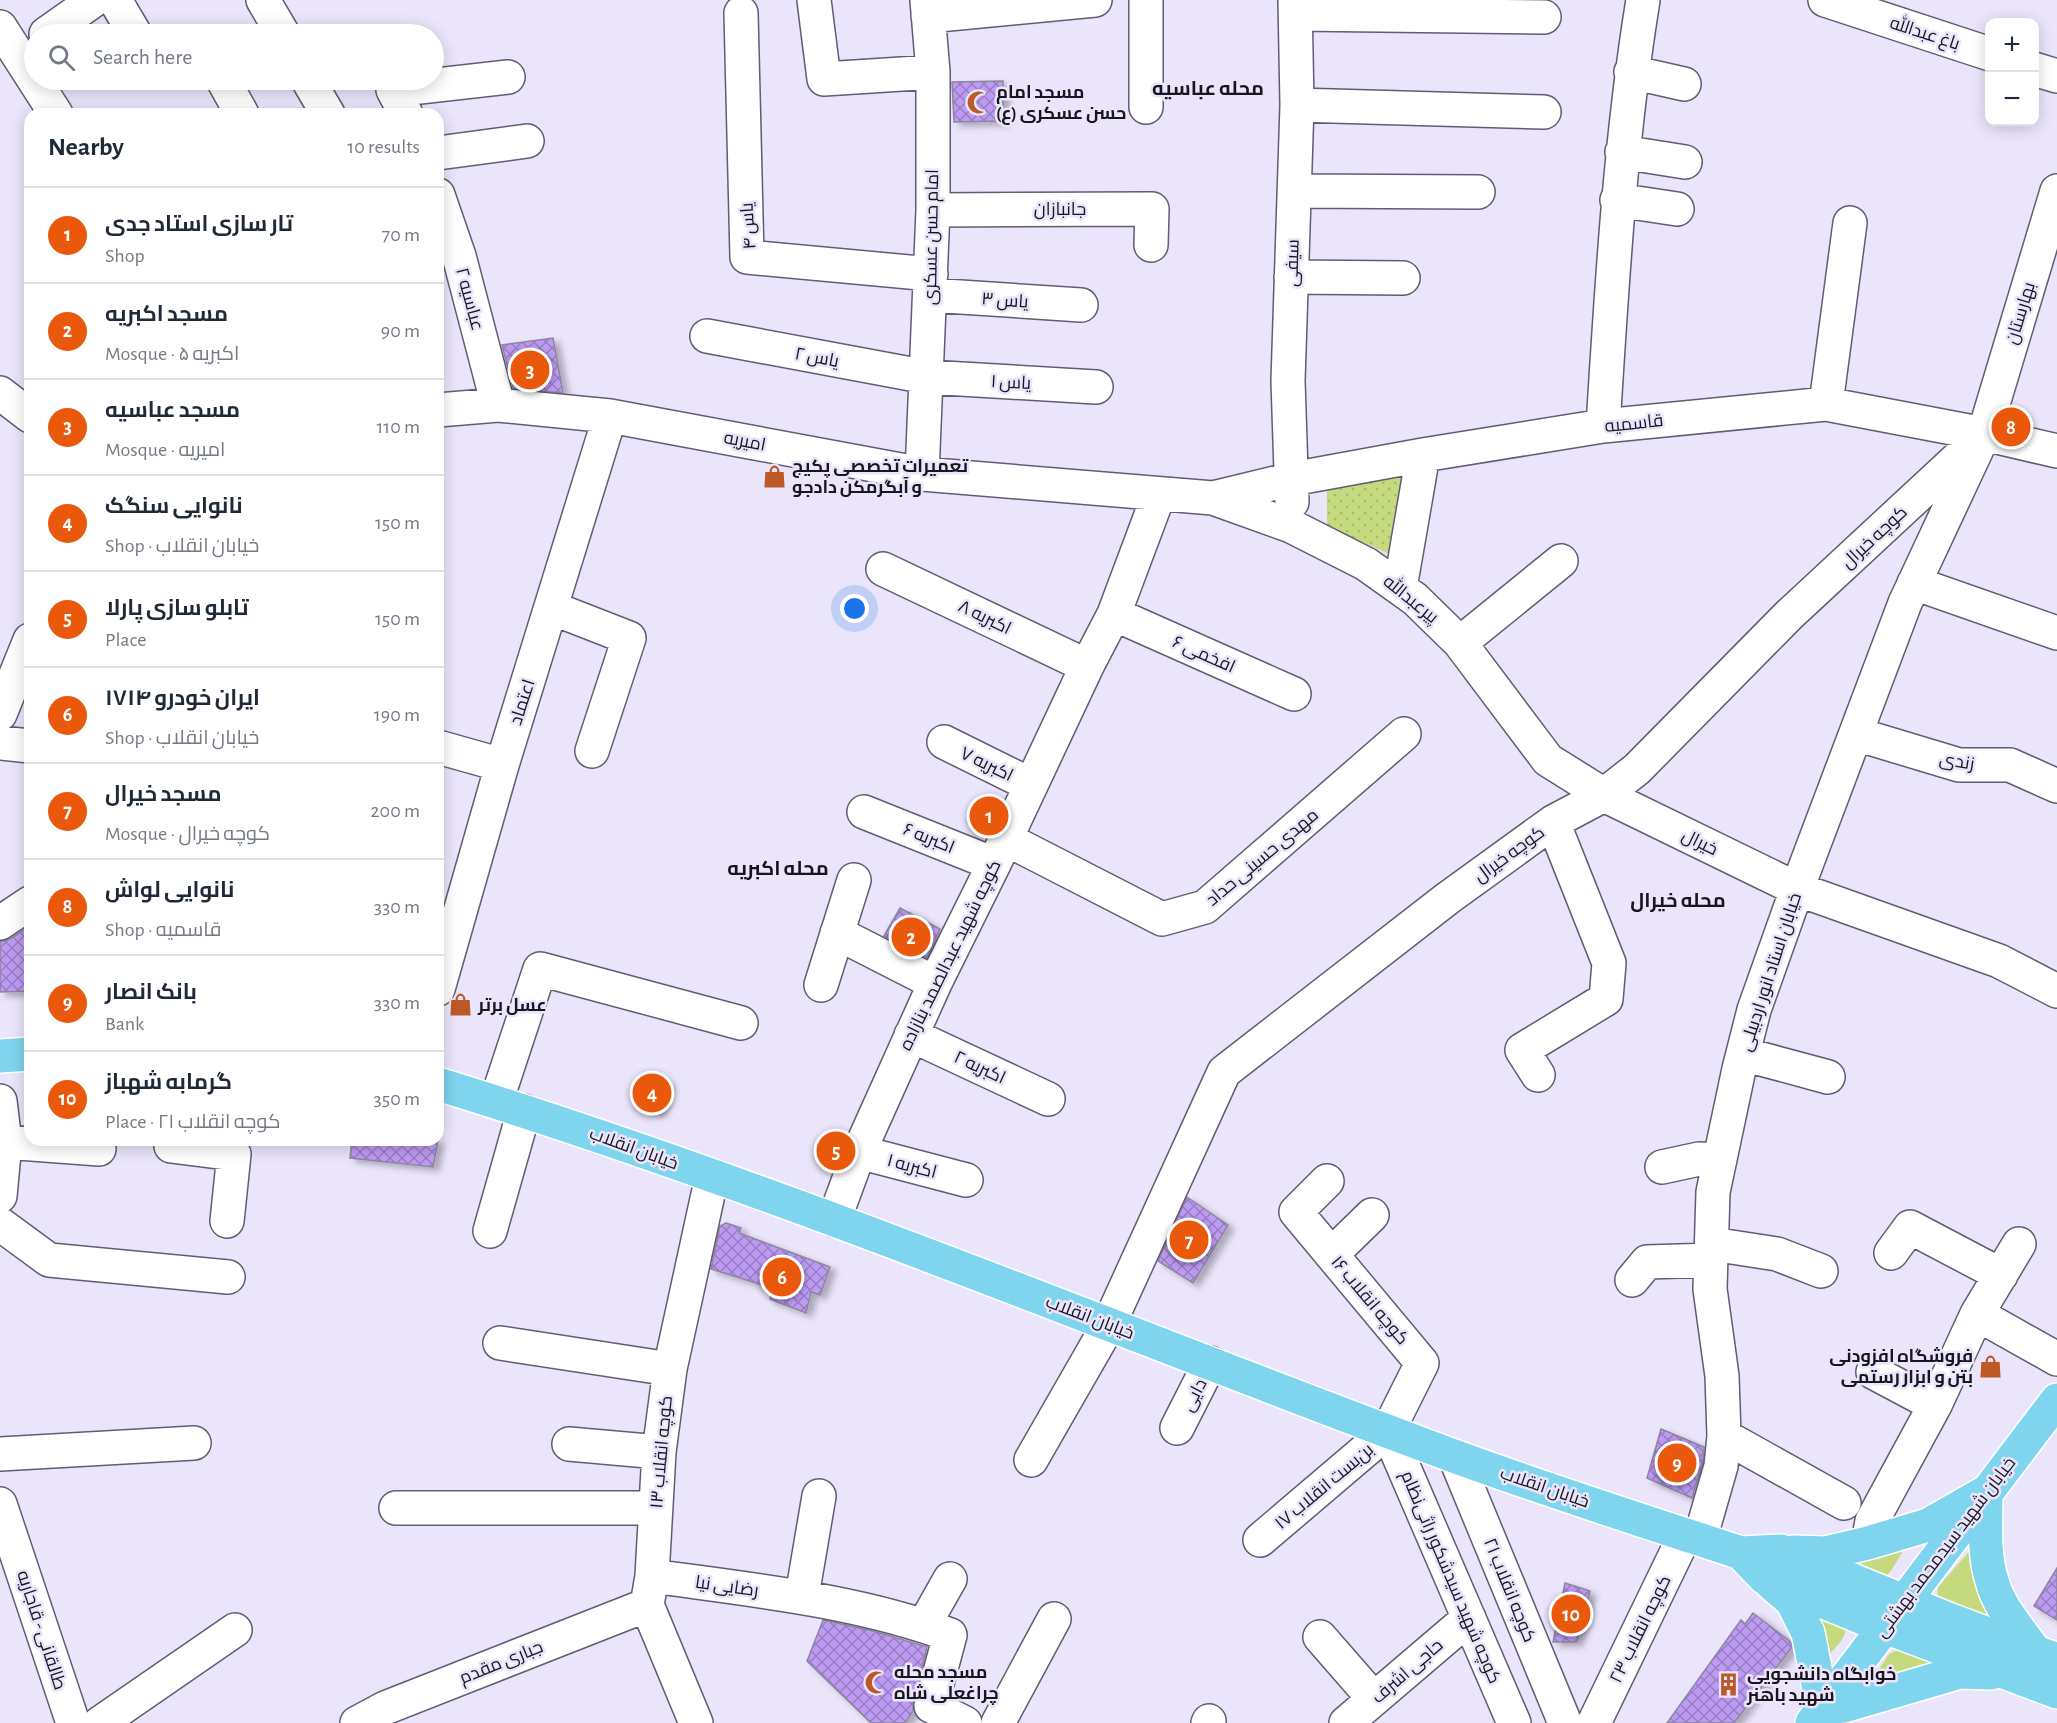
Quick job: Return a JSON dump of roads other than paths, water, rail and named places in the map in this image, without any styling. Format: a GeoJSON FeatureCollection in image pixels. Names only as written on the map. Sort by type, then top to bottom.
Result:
{"type":"FeatureCollection","features":[{"type":"Feature","properties":{"kind":"main road"},"geometry":{"type":"LineString","coordinates":[[0,1056],[24,1054]]}},
{"type":"Feature","properties":{"kind":"main road","name":"خیابان انقلاب"},"geometry":{"type":"LineString","coordinates":[[444,1086],[712,1176],[834,1220],[1455,1457],[1773,1564]]}},
{"type":"Feature","properties":{"kind":"main road","name":"خیابان شهید سیدمحمد بهشتی"},"geometry":{"type":"LineString","coordinates":[[1818,1715],[2057,1400]]}},
{"type":"Feature","properties":{"kind":"main road"},"geometry":{"type":"LineString","coordinates":[[1773,1564],[1868,1544],[1928,1525],[1986,1492],[1987,1552],[1992,1581],[2004,1609],[2046,1656]]}},
{"type":"Feature","properties":{"kind":"main road"},"geometry":{"type":"LineString","coordinates":[[1773,1564],[1894,1614],[2005,1674],[2057,1692]]}},
{"type":"Feature","properties":{"kind":"main road"},"geometry":{"type":"LineString","coordinates":[[1773,1564],[1808,1633],[1814,1666],[1818,1715],[1960,1672],[2005,1674]]}},
{"type":"Feature","properties":{"kind":"main road"},"geometry":{"type":"LineString","coordinates":[[1894,1614],[2046,1656]]}},
{"type":"Feature","properties":{"kind":"street"},"geometry":{"type":"LineString","coordinates":[[60,24],[94,0]]}},
{"type":"Feature","properties":{"kind":"street"},"geometry":{"type":"LineString","coordinates":[[115,0],[129,24]]}},
{"type":"Feature","properties":{"kind":"street"},"geometry":{"type":"LineString","coordinates":[[263,0],[277,24]]}},
{"type":"Feature","properties":{"kind":"street"},"geometry":{"type":"LineString","coordinates":[[814,0],[824,79],[933,72]]}},
{"type":"Feature","properties":{"kind":"street"},"geometry":{"type":"LineString","coordinates":[[927,8],[1095,0]]}},
{"type":"Feature","properties":{"kind":"street"},"geometry":{"type":"LineString","coordinates":[[1146,0],[1146,107]]}},
{"type":"Feature","properties":{"kind":"street"},"geometry":{"type":"LineString","coordinates":[[1603,426],[1617,200],[1631,72],[1643,0]]}},
{"type":"Feature","properties":{"kind":"street","name":"باغ عبدالله"},"geometry":{"type":"LineString","coordinates":[[1826,0],[1985,53]]}},
{"type":"Feature","properties":{"kind":"street"},"geometry":{"type":"LineString","coordinates":[[1295,7],[1544,17]]}},
{"type":"Feature","properties":{"kind":"street","name":"سیفی"},"geometry":{"type":"LineString","coordinates":[[1291,526],[1293,479],[1288,381],[1297,105],[1295,7]]}},
{"type":"Feature","properties":{"kind":"street","name":"امام حسن عسکری"},"geometry":{"type":"LineString","coordinates":[[922,474],[933,210],[933,72],[927,8]]}},
{"type":"Feature","properties":{"kind":"street","name":"یاس ۴"},"geometry":{"type":"LineString","coordinates":[[741,13],[747,257],[930,285]]}},
{"type":"Feature","properties":{"kind":"street"},"geometry":{"type":"LineString","coordinates":[[0,27],[24,47]]}},
{"type":"Feature","properties":{"kind":"street"},"geometry":{"type":"LineString","coordinates":[[2039,71],[2057,76]]}},
{"type":"Feature","properties":{"kind":"street"},"geometry":{"type":"LineString","coordinates":[[1631,72],[1684,84]]}},
{"type":"Feature","properties":{"kind":"street"},"geometry":{"type":"LineString","coordinates":[[444,84],[508,77]]}},
{"type":"Feature","properties":{"kind":"street"},"geometry":{"type":"LineString","coordinates":[[45,90],[53,108]]}},
{"type":"Feature","properties":{"kind":"street"},"geometry":{"type":"LineString","coordinates":[[229,90],[239,108]]}},
{"type":"Feature","properties":{"kind":"street"},"geometry":{"type":"LineString","coordinates":[[314,90],[324,108]]}},
{"type":"Feature","properties":{"kind":"street"},"geometry":{"type":"LineString","coordinates":[[393,90],[403,108]]}},
{"type":"Feature","properties":{"kind":"street"},"geometry":{"type":"LineString","coordinates":[[1297,105],[1544,112]]}},
{"type":"Feature","properties":{"kind":"street"},"geometry":{"type":"LineString","coordinates":[[444,152],[527,141]]}},
{"type":"Feature","properties":{"kind":"street"},"geometry":{"type":"LineString","coordinates":[[1622,152],[1685,162]]}},
{"type":"Feature","properties":{"kind":"street"},"geometry":{"type":"LineString","coordinates":[[1295,191],[1478,192]]}},
{"type":"Feature","properties":{"kind":"street","name":"بهارستان"},"geometry":{"type":"LineString","coordinates":[[1984,434],[2057,191]]}},
{"type":"Feature","properties":{"kind":"street"},"geometry":{"type":"LineString","coordinates":[[1617,200],[1677,209]]}},
{"type":"Feature","properties":{"kind":"street","name":"جانبازان"},"geometry":{"type":"LineString","coordinates":[[933,210],[1152,209],[1152,245]]}},
{"type":"Feature","properties":{"kind":"street"},"geometry":{"type":"LineString","coordinates":[[1826,404],[1850,223]]}},
{"type":"Feature","properties":{"kind":"street","name":"عباسیه ۲"},"geometry":{"type":"LineString","coordinates":[[444,230],[449,260],[498,405]]}},
{"type":"Feature","properties":{"kind":"street"},"geometry":{"type":"LineString","coordinates":[[1291,277],[1403,278]]}},
{"type":"Feature","properties":{"kind":"street","name":"یاس ۳"},"geometry":{"type":"LineString","coordinates":[[930,285],[1080,305]]}},
{"type":"Feature","properties":{"kind":"street","name":"یاس ۲"},"geometry":{"type":"LineString","coordinates":[[707,336],[927,377]]}},
{"type":"Feature","properties":{"kind":"street","name":"یاس ۱"},"geometry":{"type":"LineString","coordinates":[[927,377],[1096,387]]}},
{"type":"Feature","properties":{"kind":"street"},"geometry":{"type":"LineString","coordinates":[[0,393],[24,411]]}},
{"type":"Feature","properties":{"kind":"street","name":"قاسمیه"},"geometry":{"type":"LineString","coordinates":[[1213,498],[1293,479],[1422,455],[1603,426],[1826,404],[1984,434],[2057,452]]}},
{"type":"Feature","properties":{"kind":"street","name":"امیریه"},"geometry":{"type":"LineString","coordinates":[[444,410],[498,405],[610,416],[922,474],[1159,495]]}},
{"type":"Feature","properties":{"kind":"street","name":"اعتماد"},"geometry":{"type":"LineString","coordinates":[[444,968],[502,765],[610,416]]}},
{"type":"Feature","properties":{"kind":"street","name":"خیابان استاد انور اردبیلی"},"geometry":{"type":"LineString","coordinates":[[1692,1537],[1721,1466],[1724,1436],[1722,1376],[1710,1289],[1713,1192],[1754,1010],[1797,889],[1914,582],[1984,434]]}},
{"type":"Feature","properties":{"kind":"street","name":"کوچه خیرال"},"geometry":{"type":"LineString","coordinates":[[1031,1460],[1109,1324],[1224,1072],[1448,898],[1553,822],[1604,795],[1637,769],[1790,615],[1984,434]]}},
{"type":"Feature","properties":{"kind":"street"},"geometry":{"type":"LineString","coordinates":[[1400,588],[1422,455]]}},
{"type":"Feature","properties":{"kind":"street","name":"پیرعبدالله"},"geometry":{"type":"LineString","coordinates":[[1159,495],[1213,498],[1291,526],[1366,564],[1415,599],[1460,643],[1548,760],[1604,795]]}},
{"type":"Feature","properties":{"kind":"street","name":"کوچه شهید عبدالصمد بنازاده"},"geometry":{"type":"LineString","coordinates":[[834,1220],[859,1152],[935,983],[1114,614],[1159,495]]}},
{"type":"Feature","properties":{"kind":"street"},"geometry":{"type":"LineString","coordinates":[[1460,643],[1561,561]]}},
{"type":"Feature","properties":{"kind":"street","name":"اکبریه ۸"},"geometry":{"type":"LineString","coordinates":[[883,568],[1087,666]]}},
{"type":"Feature","properties":{"kind":"street"},"geometry":{"type":"LineString","coordinates":[[1914,582],[2057,633]]}},
{"type":"Feature","properties":{"kind":"street"},"geometry":{"type":"LineString","coordinates":[[552,608],[629,638],[592,751]]}},
{"type":"Feature","properties":{"kind":"street","name":"افخمی ۶"},"geometry":{"type":"LineString","coordinates":[[1114,614],[1294,694]]}},
{"type":"Feature","properties":{"kind":"street"},"geometry":{"type":"LineString","coordinates":[[0,714],[24,655]]}},
{"type":"Feature","properties":{"kind":"street","name":"مهدی حسینی حداد"},"geometry":{"type":"LineString","coordinates":[[1000,852],[1162,919],[1205,907],[1404,734]]}},
{"type":"Feature","properties":{"kind":"street","name":"زندی"},"geometry":{"type":"LineString","coordinates":[[1856,734],[1959,765],[2010,765],[2057,786]]}},
{"type":"Feature","properties":{"kind":"street","name":"اکبریه ۷"},"geometry":{"type":"LineString","coordinates":[[944,742],[1031,785]]}},
{"type":"Feature","properties":{"kind":"street"},"geometry":{"type":"LineString","coordinates":[[0,743],[24,745]]}},
{"type":"Feature","properties":{"kind":"street"},"geometry":{"type":"LineString","coordinates":[[444,749],[502,765]]}},
{"type":"Feature","properties":{"kind":"street","name":"خیرال"},"geometry":{"type":"LineString","coordinates":[[1604,795],[1797,889],[1999,961],[2057,991]]}},
{"type":"Feature","properties":{"kind":"street","name":"اکبریه ۶"},"geometry":{"type":"LineString","coordinates":[[864,812],[1000,852]]}},
{"type":"Feature","properties":{"kind":"street"},"geometry":{"type":"LineString","coordinates":[[1538,1075],[1522,1050],[1606,999],[1609,963],[1553,822]]}},
{"type":"Feature","properties":{"kind":"street"},"geometry":{"type":"LineString","coordinates":[[821,985],[854,880]]}},
{"type":"Feature","properties":{"kind":"street"},"geometry":{"type":"LineString","coordinates":[[0,923],[24,907]]}},
{"type":"Feature","properties":{"kind":"street"},"geometry":{"type":"LineString","coordinates":[[837,933],[935,983]]}},
{"type":"Feature","properties":{"kind":"street"},"geometry":{"type":"LineString","coordinates":[[490,1231],[510,1107],[540,969],[741,1023]]}},
{"type":"Feature","properties":{"kind":"street","name":"اکبریه ۲"},"geometry":{"type":"LineString","coordinates":[[911,1035],[1048,1099]]}},
{"type":"Feature","properties":{"kind":"street"},"geometry":{"type":"LineString","coordinates":[[1743,1054],[1828,1077]]}},
{"type":"Feature","properties":{"kind":"street"},"geometry":{"type":"LineString","coordinates":[[0,1101],[5,1142],[0,1196]]}},
{"type":"Feature","properties":{"kind":"street"},"geometry":{"type":"LineString","coordinates":[[5,1142],[24,1143]]}},
{"type":"Feature","properties":{"kind":"street"},"geometry":{"type":"LineString","coordinates":[[59,1146],[99,1149]]}},
{"type":"Feature","properties":{"kind":"street"},"geometry":{"type":"LineString","coordinates":[[171,1146],[234,1154],[227,1221]]}},
{"type":"Feature","properties":{"kind":"street","name":"اکبریه ۱"},"geometry":{"type":"LineString","coordinates":[[859,1152],[966,1180]]}},
{"type":"Feature","properties":{"kind":"street"},"geometry":{"type":"LineString","coordinates":[[1662,1167],[1699,1159],[1720,1160]]}},
{"type":"Feature","properties":{"kind":"street","name":"کوچه انقلاب ۱۳"},"geometry":{"type":"LineString","coordinates":[[696,1723],[650,1590],[659,1452],[670,1370],[712,1176]]}},
{"type":"Feature","properties":{"kind":"street","name":"کوچه انقلاب ۱۶"},"geometry":{"type":"LineString","coordinates":[[1327,1181],[1296,1212],[1422,1363],[1388,1431]]}},
{"type":"Feature","properties":{"kind":"street"},"geometry":{"type":"LineString","coordinates":[[1332,1254],[1372,1215]]}},
{"type":"Feature","properties":{"kind":"street"},"geometry":{"type":"LineString","coordinates":[[0,1224],[49,1260],[228,1277]]}},
{"type":"Feature","properties":{"kind":"street"},"geometry":{"type":"LineString","coordinates":[[1891,1253],[1910,1227],[2001,1275]]}},
{"type":"Feature","properties":{"kind":"street"},"geometry":{"type":"LineString","coordinates":[[1868,1544],[1872,1521],[1935,1405],[1977,1314],[2019,1244]]}},
{"type":"Feature","properties":{"kind":"street"},"geometry":{"type":"LineString","coordinates":[[1632,1280],[1647,1262],[1712,1252],[1777,1254],[1821,1271]]}},
{"type":"Feature","properties":{"kind":"street"},"geometry":{"type":"LineString","coordinates":[[1977,1314],[2057,1359]]}},
{"type":"Feature","properties":{"kind":"street"},"geometry":{"type":"LineString","coordinates":[[500,1343],[670,1370]]}},
{"type":"Feature","properties":{"kind":"street","name":"دایی"},"geometry":{"type":"LineString","coordinates":[[1177,1428],[1210,1363]]}},
{"type":"Feature","properties":{"kind":"street"},"geometry":{"type":"LineString","coordinates":[[1873,1372],[1935,1405]]}},
{"type":"Feature","properties":{"kind":"street","name":"بن‌بست انقلاب ۱۷"},"geometry":{"type":"LineString","coordinates":[[1260,1540],[1388,1431]]}},
{"type":"Feature","properties":{"kind":"street","name":"کوچه شهید سیدشکور راثی‌نظام"},"geometry":{"type":"LineString","coordinates":[[1388,1431],[1514,1723]]}},
{"type":"Feature","properties":{"kind":"street"},"geometry":{"type":"LineString","coordinates":[[1724,1436],[1844,1503]]}},
{"type":"Feature","properties":{"kind":"street"},"geometry":{"type":"LineString","coordinates":[[0,1454],[194,1443]]}},
{"type":"Feature","properties":{"kind":"street"},"geometry":{"type":"LineString","coordinates":[[569,1444],[659,1452]]}},
{"type":"Feature","properties":{"kind":"street","name":"کوچه انقلاب ۲۱"},"geometry":{"type":"LineString","coordinates":[[1455,1457],[1565,1723]]}},
{"type":"Feature","properties":{"kind":"street"},"geometry":{"type":"LineString","coordinates":[[802,1596],[819,1496]]}},
{"type":"Feature","properties":{"kind":"street","name":"طالقانی - قاجاریه"},"geometry":{"type":"LineString","coordinates":[[0,1504],[73,1723]]}},
{"type":"Feature","properties":{"kind":"street"},"geometry":{"type":"LineString","coordinates":[[396,1508],[656,1508]]}},
{"type":"Feature","properties":{"kind":"street","name":"کوچه انقلاب ۲۳"},"geometry":{"type":"LineString","coordinates":[[1594,1723],[1692,1537]]}},
{"type":"Feature","properties":{"kind":"street"},"geometry":{"type":"LineString","coordinates":[[924,1625],[950,1579]]}},
{"type":"Feature","properties":{"kind":"street","name":"رضایی نیا"},"geometry":{"type":"LineString","coordinates":[[650,1590],[802,1596],[924,1625],[950,1635],[931,1706],[965,1723]]}},
{"type":"Feature","properties":{"kind":"street","name":"جباری مقدم"},"geometry":{"type":"LineString","coordinates":[[378,1718],[650,1590]]}},
{"type":"Feature","properties":{"kind":"street","name":"حاجی اشرف"},"geometry":{"type":"LineString","coordinates":[[1346,1723],[1469,1618]]}},
{"type":"Feature","properties":{"kind":"street"},"geometry":{"type":"LineString","coordinates":[[998,1723],[1054,1619]]}},
{"type":"Feature","properties":{"kind":"street"},"geometry":{"type":"LineString","coordinates":[[100,1723],[235,1630]]}},
{"type":"Feature","properties":{"kind":"street"},"geometry":{"type":"LineString","coordinates":[[1320,1637],[1374,1700]]}},
{"type":"Feature","properties":{"kind":"place","name":"مسجد امام حسن عسکری (ع)"},"geometry":{"type":"Point","coordinates":[978,102]}},
{"type":"Feature","properties":{"kind":"place","name":"مسجد عباسیه"},"geometry":{"type":"Point","coordinates":[530,370]}},
{"type":"Feature","properties":{"kind":"place","name":"نانوایی لواش"},"geometry":{"type":"Point","coordinates":[2011,427]}},
{"type":"Feature","properties":{"kind":"place","name":"تعمیرات تخصصی پکیج و آبگرمکن دادجو"},"geometry":{"type":"Point","coordinates":[774,476]}},
{"type":"Feature","properties":{"kind":"place","name":"تار سازی استاد جدی"},"geometry":{"type":"Point","coordinates":[989,816]}},
{"type":"Feature","properties":{"kind":"place","name":"مسجد اکبریه"},"geometry":{"type":"Point","coordinates":[911,937]}},
{"type":"Feature","properties":{"kind":"place","name":"عسل برتر"},"geometry":{"type":"Point","coordinates":[460,1005]}},
{"type":"Feature","properties":{"kind":"place","name":"نانوایی سنگک"},"geometry":{"type":"Point","coordinates":[652,1093]}},
{"type":"Feature","properties":{"kind":"place","name":"تابلو سازی پارلا"},"geometry":{"type":"Point","coordinates":[836,1151]}},
{"type":"Feature","properties":{"kind":"place","name":"مسجد خیرال"},"geometry":{"type":"Point","coordinates":[1189,1240]}},
{"type":"Feature","properties":{"kind":"place","name":"ایران خودرو ۱۷۱۴"},"geometry":{"type":"Point","coordinates":[782,1277]}},
{"type":"Feature","properties":{"kind":"place","name":"فروشگاه افزودنی بتن و ابزار رستمی"},"geometry":{"type":"Point","coordinates":[1991,1366]}},
{"type":"Feature","properties":{"kind":"place","name":"بانک انصار"},"geometry":{"type":"Point","coordinates":[1677,1463]}},
{"type":"Feature","properties":{"kind":"place","name":"گرمابه شهباز"},"geometry":{"type":"Point","coordinates":[1571,1614]}},
{"type":"Feature","properties":{"kind":"place","name":"مسجد محله چراغعلی شاه"},"geometry":{"type":"Point","coordinates":[876,1682]}},
{"type":"Feature","properties":{"kind":"place","name":"خوابگاه دانشجویی شهید باهنر"},"geometry":{"type":"Point","coordinates":[1729,1684]}},
{"type":"Feature","properties":{"kind":"district","name":"محله عباسیه"},"geometry":{"type":"Point","coordinates":[1208,88]}},
{"type":"Feature","properties":{"kind":"district","name":"محله اکبریه"},"geometry":{"type":"Point","coordinates":[778,868]}},
{"type":"Feature","properties":{"kind":"district","name":"محله خیرال"},"geometry":{"type":"Point","coordinates":[1678,900]}}]}
